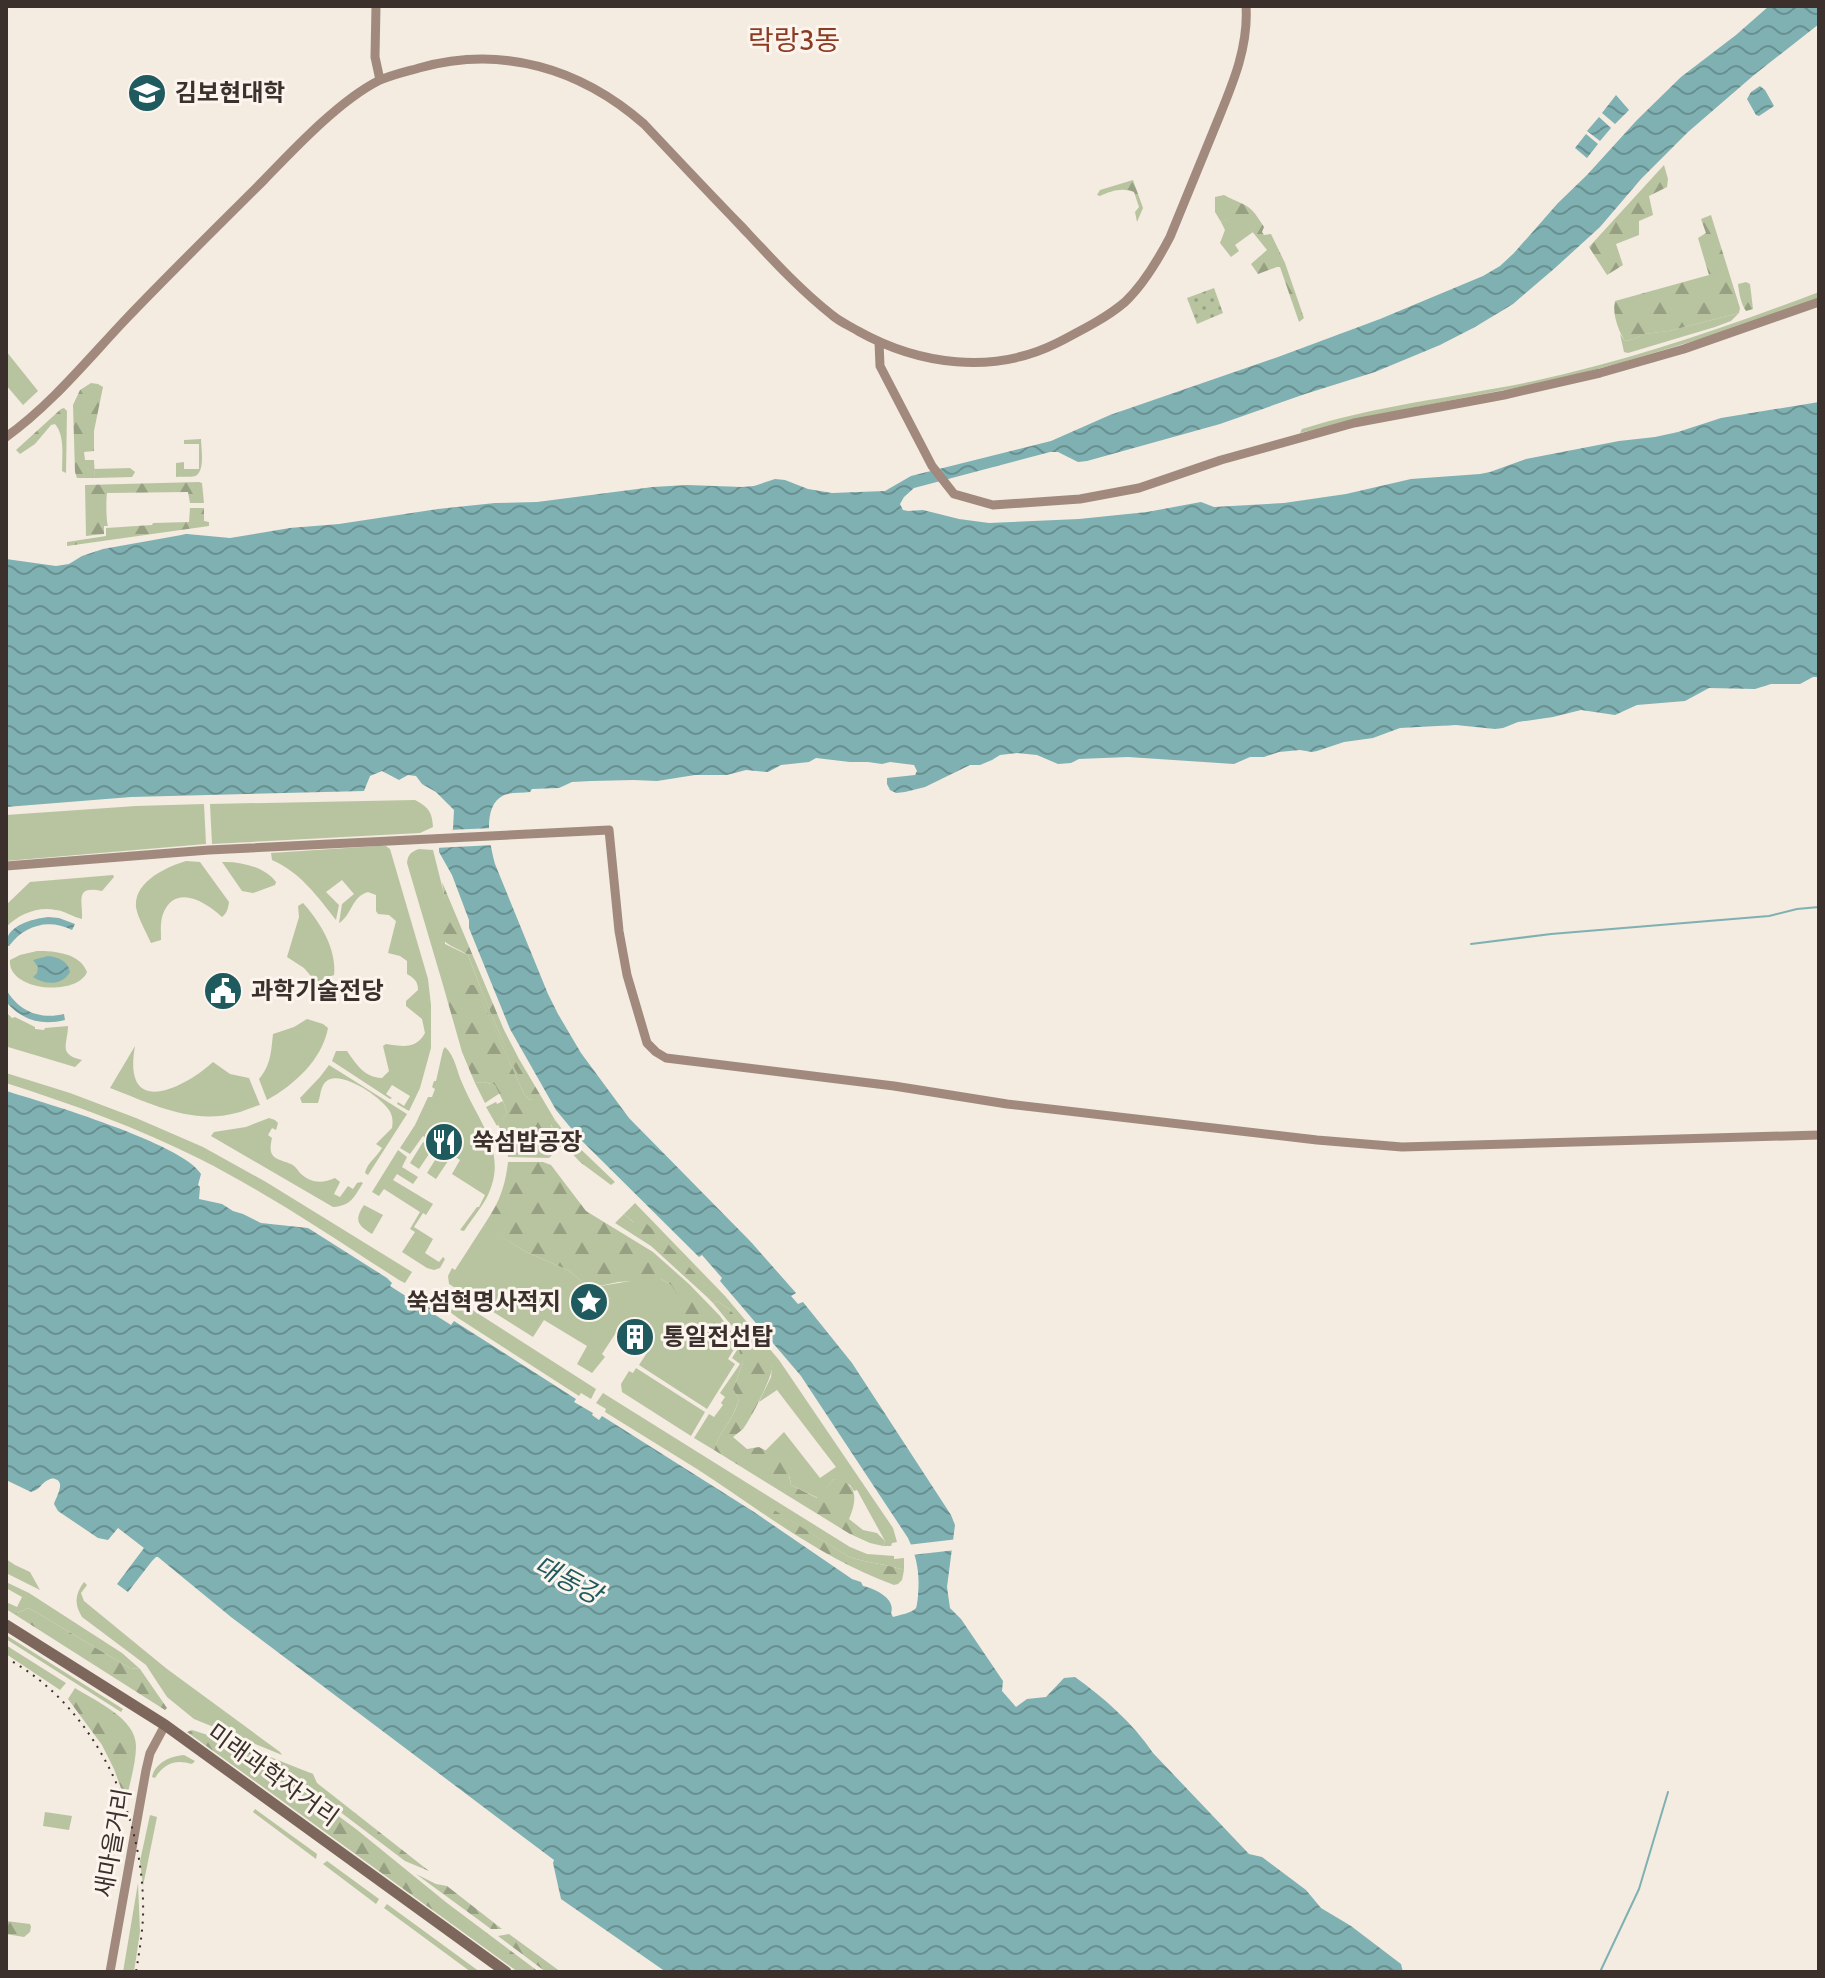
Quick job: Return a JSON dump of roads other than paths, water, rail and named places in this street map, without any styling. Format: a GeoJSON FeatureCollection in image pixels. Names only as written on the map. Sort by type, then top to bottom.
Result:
{"type":"FeatureCollection","features":[{"type":"Feature","properties":{"kind":"main road","name":"미래과학자거리"},"geometry":{"type":"LineString","coordinates":[[6,1625],[165,1725],[506,1972]]}},
{"type":"Feature","properties":{"kind":"street"},"geometry":{"type":"LineString","coordinates":[[376,6],[375,57],[380,80]]}},
{"type":"Feature","properties":{"kind":"street"},"geometry":{"type":"LineString","coordinates":[[6,437],[70,381],[290,153],[350,99],[380,80],[433,64],[475,59],[524,62],[564,74],[598,90],[627,109],[798,286],[835,318],[879,342],[901,352],[954,362],[1011,359],[1040,351],[1067,338],[1125,301],[1153,268],[1170,237],[1233,82],[1243,49],[1246,6]]}},
{"type":"Feature","properties":{"kind":"street"},"geometry":{"type":"LineString","coordinates":[[879,342],[880,366],[932,466],[954,494],[993,505],[1080,499],[1139,488],[1221,460],[1354,423],[1504,395],[1614,369],[1684,349],[1819,302]]}},
{"type":"Feature","properties":{"kind":"street"},"geometry":{"type":"LineString","coordinates":[[6,866],[209,850],[609,830],[615,901],[627,975],[647,1043],[666,1058],[894,1086],[1019,1106],[1389,1146],[1819,1135]]}},
{"type":"Feature","properties":{"kind":"street","name":"새마을거리"},"geometry":{"type":"LineString","coordinates":[[110,1972],[146,1770],[150,1753],[165,1725]]}},
{"type":"Feature","properties":{"kind":"water","name":"대동강"},"geometry":{"type":"Polygon","coordinates":[[[1769,6],[1819,6],[1819,24],[1688,132],[1641,179],[1600,227],[1555,268],[1513,304],[1475,327],[1375,372],[1220,424],[1087,461],[1078,462],[1058,452],[1050,452],[914,488],[900,504],[903,510],[923,510],[989,523],[1079,519],[1147,512],[1201,502],[1214,507],[1284,503],[1346,494],[1411,479],[1480,474],[1526,459],[1655,437],[1721,418],[1819,402],[1819,677],[1800,684],[1771,684],[1755,689],[1709,688],[1685,701],[1637,705],[1615,715],[1581,710],[1495,729],[1456,725],[1400,728],[1373,738],[1344,742],[1317,751],[1279,752],[1250,757],[1234,764],[1128,757],[1079,759],[1058,764],[1037,755],[1000,755],[980,765],[970,765],[925,787],[896,793],[890,790],[887,778],[915,775],[914,765],[816,758],[809,762],[781,765],[768,772],[746,770],[727,775],[695,775],[657,781],[572,782],[559,788],[532,789],[530,792],[504,795],[497,800],[490,817],[495,864],[548,994],[581,1053],[629,1118],[751,1242],[796,1293],[791,1296],[798,1304],[803,1302],[852,1363],[951,1515],[955,1525],[947,1587],[950,1608],[961,1619],[1003,1681],[1002,1691],[1016,1707],[1027,1699],[1046,1697],[1064,1678],[1075,1677],[1127,1721],[1153,1753],[1249,1854],[1262,1857],[1306,1890],[1321,1908],[1351,1926],[1401,1964],[1403,1972],[666,1972],[561,1899],[554,1860],[231,1617],[158,1557],[128,1592],[117,1584],[144,1548],[118,1528],[108,1540],[98,1538],[58,1511],[54,1504],[60,1486],[58,1481],[49,1480],[31,1492],[6,1480],[6,1091],[111,1125],[169,1150],[201,1174],[199,1199],[222,1204],[261,1223],[308,1228],[387,1278],[392,1283],[390,1286],[430,1308],[429,1311],[451,1325],[454,1321],[576,1399],[574,1402],[599,1420],[602,1416],[754,1512],[863,1586],[884,1595],[891,1603],[893,1617],[914,1610],[917,1602],[919,1580],[908,1538],[801,1376],[720,1281],[722,1278],[702,1255],[699,1257],[580,1139],[556,1110],[510,1029],[469,928],[469,920],[452,875],[439,852],[453,829],[454,810],[416,776],[408,775],[399,780],[382,771],[370,776],[364,791],[131,797],[6,807],[6,559],[56,566],[69,564],[103,549],[187,534],[230,538],[438,509],[537,502],[653,487],[742,487],[775,479],[832,493],[885,491],[911,476],[1051,441],[1110,415],[1380,319],[1500,266],[1681,77],[1769,6]]]}},
{"type":"Feature","properties":{"kind":"water"},"geometry":{"type":"Polygon","coordinates":[[[1760,86],[1774,106],[1759,116],[1747,99],[1760,86]]]}},
{"type":"Feature","properties":{"kind":"water"},"geometry":{"type":"Polygon","coordinates":[[[1616,95],[1629,110],[1615,124],[1602,113],[1616,95]]]}},
{"type":"Feature","properties":{"kind":"water"},"geometry":{"type":"Polygon","coordinates":[[[1599,117],[1611,128],[1600,141],[1587,131],[1599,117]]]}},
{"type":"Feature","properties":{"kind":"water"},"geometry":{"type":"Polygon","coordinates":[[[1586,134],[1598,144],[1587,158],[1575,148],[1586,134]]]}},
{"type":"Feature","properties":{"kind":"water"},"geometry":{"type":"Polygon","coordinates":[[[48,917],[75,924],[72,930],[55,924],[38,926],[22,933],[9,946],[6,944],[7,937],[16,928],[28,921],[48,917]]]}},
{"type":"Feature","properties":{"kind":"water"},"geometry":{"type":"Polygon","coordinates":[[[48,956],[65,962],[70,972],[67,977],[48,983],[33,977],[38,967],[33,960],[48,956]]]}},
{"type":"Feature","properties":{"kind":"water"},"geometry":{"type":"Polygon","coordinates":[[[6,989],[17,1003],[30,1012],[46,1016],[64,1014],[65,1020],[40,1022],[25,1017],[6,1002],[6,989]]]}},
{"type":"Feature","properties":{"kind":"waterway"},"geometry":{"type":"LineString","coordinates":[[1471,944],[1551,934],[1769,916],[1819,907]]}},
{"type":"Feature","properties":{"kind":"waterway"},"geometry":{"type":"LineString","coordinates":[[1600,1972],[1639,1889],[1668,1792]]}},
{"type":"Feature","properties":{"kind":"railway"},"geometry":{"type":"LineString","coordinates":[[6,1658],[38,1679],[66,1705],[90,1735],[125,1804],[142,1879],[143,1917],[136,1972]]}},
{"type":"Feature","properties":{"kind":"place","name":"김보현대학"},"geometry":{"type":"Point","coordinates":[147,93]}},
{"type":"Feature","properties":{"kind":"place","name":"과학기술전당"},"geometry":{"type":"Point","coordinates":[223,991]}},
{"type":"Feature","properties":{"kind":"place","name":"쑥섬밥공장"},"geometry":{"type":"Point","coordinates":[444,1142]}},
{"type":"Feature","properties":{"kind":"place","name":"쑥섬혁명사적지"},"geometry":{"type":"Point","coordinates":[589,1302]}},
{"type":"Feature","properties":{"kind":"place","name":"통일전선탑"},"geometry":{"type":"Point","coordinates":[635,1337]}},
{"type":"Feature","properties":{"kind":"district","name":"락랑3동"},"geometry":{"type":"Point","coordinates":[794,40]}}]}
